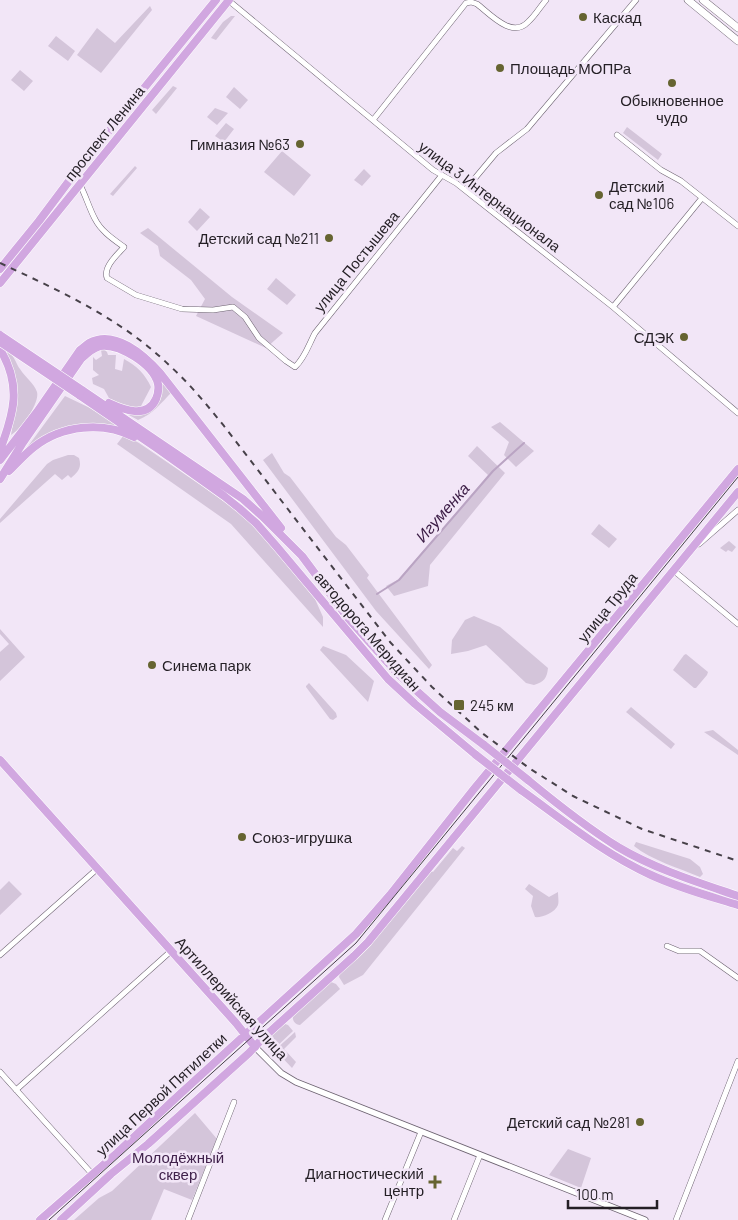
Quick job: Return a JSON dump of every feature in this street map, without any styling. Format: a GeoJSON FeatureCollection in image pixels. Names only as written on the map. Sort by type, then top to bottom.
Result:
{"type":"FeatureCollection","features":[{"type":"Feature","properties":{"kind":"main road","name":"проспект Ленина"},"geometry":{"type":"LineString","coordinates":[[0,269],[216,0]]}},
{"type":"Feature","properties":{"kind":"main road","name":"проспект Ленина"},"geometry":{"type":"LineString","coordinates":[[0,283],[228,0]]}},
{"type":"Feature","properties":{"kind":"main road"},"geometry":{"type":"LineString","coordinates":[[688,0],[738,41]]}},
{"type":"Feature","properties":{"kind":"main road"},"geometry":{"type":"LineString","coordinates":[[702,0],[738,28]]}},
{"type":"Feature","properties":{"kind":"main road"},"geometry":{"type":"LineString","coordinates":[[73,177],[80,185]]}},
{"type":"Feature","properties":{"kind":"main road","name":"автодорога Меридиан"},"geometry":{"type":"LineString","coordinates":[[0,335],[224,496],[256,523],[388,679],[476,755],[521,790],[626,863],[674,885],[738,905]]}},
{"type":"Feature","properties":{"kind":"main road"},"geometry":{"type":"LineString","coordinates":[[0,460],[37,412],[80,350],[89,343],[99,340],[118,341],[137,352],[160,372],[302,556]]}},
{"type":"Feature","properties":{"kind":"main road","name":"автодорога Меридиан"},"geometry":{"type":"LineString","coordinates":[[0,342],[243,499],[302,556],[348,618],[398,674],[440,712],[585,825],[624,850],[664,870],[738,896]]}},
{"type":"Feature","properties":{"kind":"main road"},"geometry":{"type":"LineString","coordinates":[[0,480],[22,444],[80,359],[95,348],[101,346],[116,347],[134,356],[154,374],[159,391],[154,404],[148,409],[139,412],[125,410],[81,393]]}},
{"type":"Feature","properties":{"kind":"main road"},"geometry":{"type":"LineString","coordinates":[[0,350],[9,369],[14,393],[14,406],[0,450]]}},
{"type":"Feature","properties":{"kind":"main road"},"geometry":{"type":"LineString","coordinates":[[0,480],[35,446],[50,437],[71,430],[91,427],[109,429],[127,433],[158,449]]}},
{"type":"Feature","properties":{"kind":"main road","name":"улица Труда"},"geometry":{"type":"LineString","coordinates":[[497,762],[738,469]]}},
{"type":"Feature","properties":{"kind":"main road","name":"улица Труда"},"geometry":{"type":"LineString","coordinates":[[508,771],[738,492]]}},
{"type":"Feature","properties":{"kind":"main road","name":"Артиллерийская улица"},"geometry":{"type":"LineString","coordinates":[[0,760],[236,1022],[255,1046]]}},
{"type":"Feature","properties":{"kind":"main road","name":"улица Первой Пятилетки"},"geometry":{"type":"LineString","coordinates":[[40,1220],[93,1175],[368,922],[497,762]]}},
{"type":"Feature","properties":{"kind":"main road","name":"улица Первой Пятилетки"},"geometry":{"type":"LineString","coordinates":[[61,1220],[111,1174],[148,1144],[363,947],[508,771]]}},
{"type":"Feature","properties":{"kind":"street","name":"улица 3 Интернационала"},"geometry":{"type":"LineString","coordinates":[[228,0],[432,170],[456,183],[613,307],[738,413]]}},
{"type":"Feature","properties":{"kind":"street"},"geometry":{"type":"LineString","coordinates":[[373,120],[466,3],[476,4],[505,26],[515,29],[528,22],[546,0]]}},
{"type":"Feature","properties":{"kind":"street"},"geometry":{"type":"LineString","coordinates":[[465,190],[496,153],[527,129],[636,0]]}},
{"type":"Feature","properties":{"kind":"street"},"geometry":{"type":"LineString","coordinates":[[617,135],[660,170],[681,181],[738,226]]}},
{"type":"Feature","properties":{"kind":"street","name":"улица Постышева"},"geometry":{"type":"LineString","coordinates":[[80,185],[96,220],[107,234],[124,247],[112,260],[106,271],[107,278],[136,295],[182,309],[213,310],[233,307],[245,317],[258,338],[295,366],[305,353],[315,332],[442,175]]}},
{"type":"Feature","properties":{"kind":"street"},"geometry":{"type":"LineString","coordinates":[[613,307],[702,198]]}},
{"type":"Feature","properties":{"kind":"street"},"geometry":{"type":"LineString","coordinates":[[684,557],[738,510]]}},
{"type":"Feature","properties":{"kind":"street"},"geometry":{"type":"LineString","coordinates":[[673,570],[738,624]]}},
{"type":"Feature","properties":{"kind":"street"},"geometry":{"type":"LineString","coordinates":[[0,955],[97,868]]}},
{"type":"Feature","properties":{"kind":"street"},"geometry":{"type":"LineString","coordinates":[[667,946],[679,951],[700,951],[738,978]]}},
{"type":"Feature","properties":{"kind":"street"},"geometry":{"type":"LineString","coordinates":[[16,1090],[171,951]]}},
{"type":"Feature","properties":{"kind":"street","name":"Артиллерийская улица"},"geometry":{"type":"LineString","coordinates":[[255,1046],[276,1069],[291,1080],[645,1220]]}},
{"type":"Feature","properties":{"kind":"street"},"geometry":{"type":"LineString","coordinates":[[676,1220],[738,1061]]}},
{"type":"Feature","properties":{"kind":"street"},"geometry":{"type":"LineString","coordinates":[[0,1072],[93,1175]]}},
{"type":"Feature","properties":{"kind":"street"},"geometry":{"type":"LineString","coordinates":[[188,1220],[234,1102]]}},
{"type":"Feature","properties":{"kind":"street"},"geometry":{"type":"LineString","coordinates":[[385,1220],[420,1132]]}},
{"type":"Feature","properties":{"kind":"street"},"geometry":{"type":"LineString","coordinates":[[454,1220],[480,1155]]}},
{"type":"Feature","properties":{"kind":"green space"},"geometry":{"type":"Polygon","coordinates":[[[150,6],[152,10],[101,73],[77,55],[97,28],[115,43],[150,6]]]}},
{"type":"Feature","properties":{"kind":"green space"},"geometry":{"type":"Polygon","coordinates":[[[231,16],[235,16],[216,40],[211,38],[223,22],[231,16]]]}},
{"type":"Feature","properties":{"kind":"green space"},"geometry":{"type":"Polygon","coordinates":[[[56,36],[75,51],[68,61],[48,46],[56,36]]]}},
{"type":"Feature","properties":{"kind":"green space"},"geometry":{"type":"Polygon","coordinates":[[[20,70],[33,81],[24,91],[11,80],[20,70]]]}},
{"type":"Feature","properties":{"kind":"green space"},"geometry":{"type":"Polygon","coordinates":[[[173,86],[177,88],[156,114],[152,110],[173,86]]]}},
{"type":"Feature","properties":{"kind":"green space"},"geometry":{"type":"Polygon","coordinates":[[[234,87],[248,100],[240,109],[226,97],[234,87]]]}},
{"type":"Feature","properties":{"kind":"green space"},"geometry":{"type":"Polygon","coordinates":[[[215,108],[228,113],[217,125],[207,117],[215,108]]]}},
{"type":"Feature","properties":{"kind":"green space"},"geometry":{"type":"Polygon","coordinates":[[[226,123],[234,129],[224,142],[215,136],[226,123]]]}},
{"type":"Feature","properties":{"kind":"green space"},"geometry":{"type":"Polygon","coordinates":[[[627,127],[662,154],[658,160],[623,133],[627,127]]]}},
{"type":"Feature","properties":{"kind":"green space"},"geometry":{"type":"Polygon","coordinates":[[[282,151],[311,175],[294,196],[264,172],[282,151]]]}},
{"type":"Feature","properties":{"kind":"green space"},"geometry":{"type":"Polygon","coordinates":[[[135,166],[137,168],[113,196],[110,194],[135,166]]]}},
{"type":"Feature","properties":{"kind":"green space"},"geometry":{"type":"Polygon","coordinates":[[[364,169],[371,176],[362,186],[354,180],[364,169]]]}},
{"type":"Feature","properties":{"kind":"green space"},"geometry":{"type":"Polygon","coordinates":[[[200,208],[210,217],[197,231],[188,222],[200,208]]]}},
{"type":"Feature","properties":{"kind":"green space"},"geometry":{"type":"Polygon","coordinates":[[[148,228],[232,297],[283,333],[266,348],[196,316],[205,299],[191,280],[160,256],[158,246],[140,233],[148,228]]]}},
{"type":"Feature","properties":{"kind":"green space"},"geometry":{"type":"Polygon","coordinates":[[[276,278],[296,295],[287,305],[267,289],[276,278]]]}},
{"type":"Feature","properties":{"kind":"green space"},"geometry":{"type":"Polygon","coordinates":[[[104,349],[108,355],[116,355],[115,369],[122,371],[124,359],[137,368],[146,378],[151,387],[141,406],[130,409],[109,398],[104,389],[93,384],[92,378],[99,375],[93,370],[93,357],[96,360],[102,356],[101,350],[104,349]]]}},
{"type":"Feature","properties":{"kind":"green space"},"geometry":{"type":"Polygon","coordinates":[[[6,351],[13,357],[37,392],[36,403],[29,416],[20,428],[11,435],[18,393],[6,351]]]}},
{"type":"Feature","properties":{"kind":"green space"},"geometry":{"type":"Polygon","coordinates":[[[158,375],[172,392],[156,408],[143,418],[138,420],[129,415],[140,414],[156,407],[162,391],[158,375]]]}},
{"type":"Feature","properties":{"kind":"green space"},"geometry":{"type":"Polygon","coordinates":[[[65,396],[90,408],[122,428],[99,424],[79,425],[52,434],[26,449],[65,396]]]}},
{"type":"Feature","properties":{"kind":"green space"},"geometry":{"type":"Polygon","coordinates":[[[500,422],[534,451],[516,467],[504,455],[509,442],[491,427],[500,422]]]}},
{"type":"Feature","properties":{"kind":"green space"},"geometry":{"type":"Polygon","coordinates":[[[124,435],[139,443],[202,486],[256,528],[315,599],[323,617],[323,627],[231,524],[117,444],[124,435]]]}},
{"type":"Feature","properties":{"kind":"green space"},"geometry":{"type":"Polygon","coordinates":[[[477,446],[505,473],[430,565],[428,586],[394,596],[386,586],[399,579],[488,475],[468,456],[477,446]]]}},
{"type":"Feature","properties":{"kind":"green space"},"geometry":{"type":"Polygon","coordinates":[[[272,453],[284,473],[290,477],[336,537],[346,545],[369,575],[367,578],[432,665],[429,669],[376,611],[263,460],[272,453]]]}},
{"type":"Feature","properties":{"kind":"green space"},"geometry":{"type":"Polygon","coordinates":[[[68,455],[74,455],[79,458],[80,467],[76,474],[71,478],[68,475],[62,480],[55,474],[0,523],[0,519],[47,464],[68,455]]]}},
{"type":"Feature","properties":{"kind":"green space"},"geometry":{"type":"Polygon","coordinates":[[[599,524],[617,539],[609,548],[591,534],[599,524]]]}},
{"type":"Feature","properties":{"kind":"green space"},"geometry":{"type":"Polygon","coordinates":[[[729,541],[736,547],[732,552],[728,550],[726,552],[720,548],[729,541]]]}},
{"type":"Feature","properties":{"kind":"green space"},"geometry":{"type":"Polygon","coordinates":[[[474,616],[500,627],[548,668],[544,679],[534,685],[526,683],[486,645],[451,654],[452,640],[465,620],[474,616]]]}},
{"type":"Feature","properties":{"kind":"green space"},"geometry":{"type":"Polygon","coordinates":[[[0,629],[25,657],[0,681],[0,652],[9,644],[0,634],[0,629]]]}},
{"type":"Feature","properties":{"kind":"green space"},"geometry":{"type":"Polygon","coordinates":[[[323,646],[346,655],[374,681],[368,702],[320,650],[323,646]]]}},
{"type":"Feature","properties":{"kind":"green space"},"geometry":{"type":"Polygon","coordinates":[[[686,654],[708,672],[696,688],[673,670],[686,654]]]}},
{"type":"Feature","properties":{"kind":"green space"},"geometry":{"type":"Polygon","coordinates":[[[309,683],[336,713],[337,717],[333,720],[330,719],[306,687],[309,683]]]}},
{"type":"Feature","properties":{"kind":"green space"},"geometry":{"type":"Polygon","coordinates":[[[631,707],[675,744],[671,749],[626,712],[631,707]]]}},
{"type":"Feature","properties":{"kind":"green space"},"geometry":{"type":"Polygon","coordinates":[[[713,730],[738,750],[738,755],[704,732],[713,730]]]}},
{"type":"Feature","properties":{"kind":"green space"},"geometry":{"type":"Polygon","coordinates":[[[636,842],[690,859],[700,867],[703,874],[700,877],[657,860],[634,846],[636,842]]]}},
{"type":"Feature","properties":{"kind":"green space"},"geometry":{"type":"Polygon","coordinates":[[[462,846],[465,848],[363,975],[344,985],[339,977],[340,973],[368,948],[431,871],[433,872],[453,848],[457,851],[462,846]]]}},
{"type":"Feature","properties":{"kind":"green space"},"geometry":{"type":"Polygon","coordinates":[[[9,881],[22,894],[0,915],[0,890],[9,881]]]}},
{"type":"Feature","properties":{"kind":"green space"},"geometry":{"type":"Polygon","coordinates":[[[529,884],[549,897],[558,892],[558,904],[551,913],[535,917],[531,906],[533,896],[525,889],[529,884]]]}},
{"type":"Feature","properties":{"kind":"green space"},"geometry":{"type":"Polygon","coordinates":[[[331,982],[340,989],[300,1025],[295,1023],[293,1015],[331,982]]]}},
{"type":"Feature","properties":{"kind":"green space"},"geometry":{"type":"Polygon","coordinates":[[[285,1024],[293,1031],[274,1049],[267,1041],[285,1024]]]}},
{"type":"Feature","properties":{"kind":"green space"},"geometry":{"type":"Polygon","coordinates":[[[295,1032],[296,1037],[284,1049],[296,1062],[292,1068],[275,1050],[295,1032]]]}},
{"type":"Feature","properties":{"kind":"green space","name":"Молодёжный сквер"},"geometry":{"type":"Polygon","coordinates":[[[195,1113],[217,1139],[192,1200],[164,1189],[151,1220],[74,1220],[99,1198],[112,1191],[195,1113]]]}},
{"type":"Feature","properties":{"kind":"green space"},"geometry":{"type":"Polygon","coordinates":[[[568,1149],[591,1158],[581,1188],[549,1175],[568,1149]]]}},
{"type":"Feature","properties":{"kind":"waterway","name":"Игуменка"},"geometry":{"type":"LineString","coordinates":[[377,594],[399,580],[493,471],[524,443]]}},
{"type":"Feature","properties":{"kind":"tram line"},"geometry":{"type":"LineString","coordinates":[[49,1220],[356,943],[738,477]]}},
{"type":"Feature","properties":{"kind":"railway"},"geometry":{"type":"LineString","coordinates":[[0,263],[90,307],[111,320],[151,349],[177,373],[224,426],[390,642],[432,687],[482,733],[529,768],[573,796],[642,829],[738,861]]}},
{"type":"Feature","properties":{"kind":"place","name":"Каскад"},"geometry":{"type":"Point","coordinates":[583,17]}},
{"type":"Feature","properties":{"kind":"place","name":"Площадь МОПРа"},"geometry":{"type":"Point","coordinates":[500,68]}},
{"type":"Feature","properties":{"kind":"place","name":"Обыкновенное чудо"},"geometry":{"type":"Point","coordinates":[672,83]}},
{"type":"Feature","properties":{"kind":"place","name":"Гимназия №63"},"geometry":{"type":"Point","coordinates":[300,144]}},
{"type":"Feature","properties":{"kind":"place","name":"Детский сад №106"},"geometry":{"type":"Point","coordinates":[599,195]}},
{"type":"Feature","properties":{"kind":"place","name":"Детский сад №211"},"geometry":{"type":"Point","coordinates":[329,238]}},
{"type":"Feature","properties":{"kind":"place","name":"СДЭК"},"geometry":{"type":"Point","coordinates":[684,337]}},
{"type":"Feature","properties":{"kind":"place","name":"Синема парк"},"geometry":{"type":"Point","coordinates":[152,665]}},
{"type":"Feature","properties":{"kind":"place","name":"245 км"},"geometry":{"type":"Point","coordinates":[459,705]}},
{"type":"Feature","properties":{"kind":"place","name":"Союз-игрушка"},"geometry":{"type":"Point","coordinates":[242,837]}},
{"type":"Feature","properties":{"kind":"place","name":"Детский сад №281"},"geometry":{"type":"Point","coordinates":[640,1122]}},
{"type":"Feature","properties":{"kind":"place","name":"Диагностический центр"},"geometry":{"type":"Point","coordinates":[435,1182]}}]}
